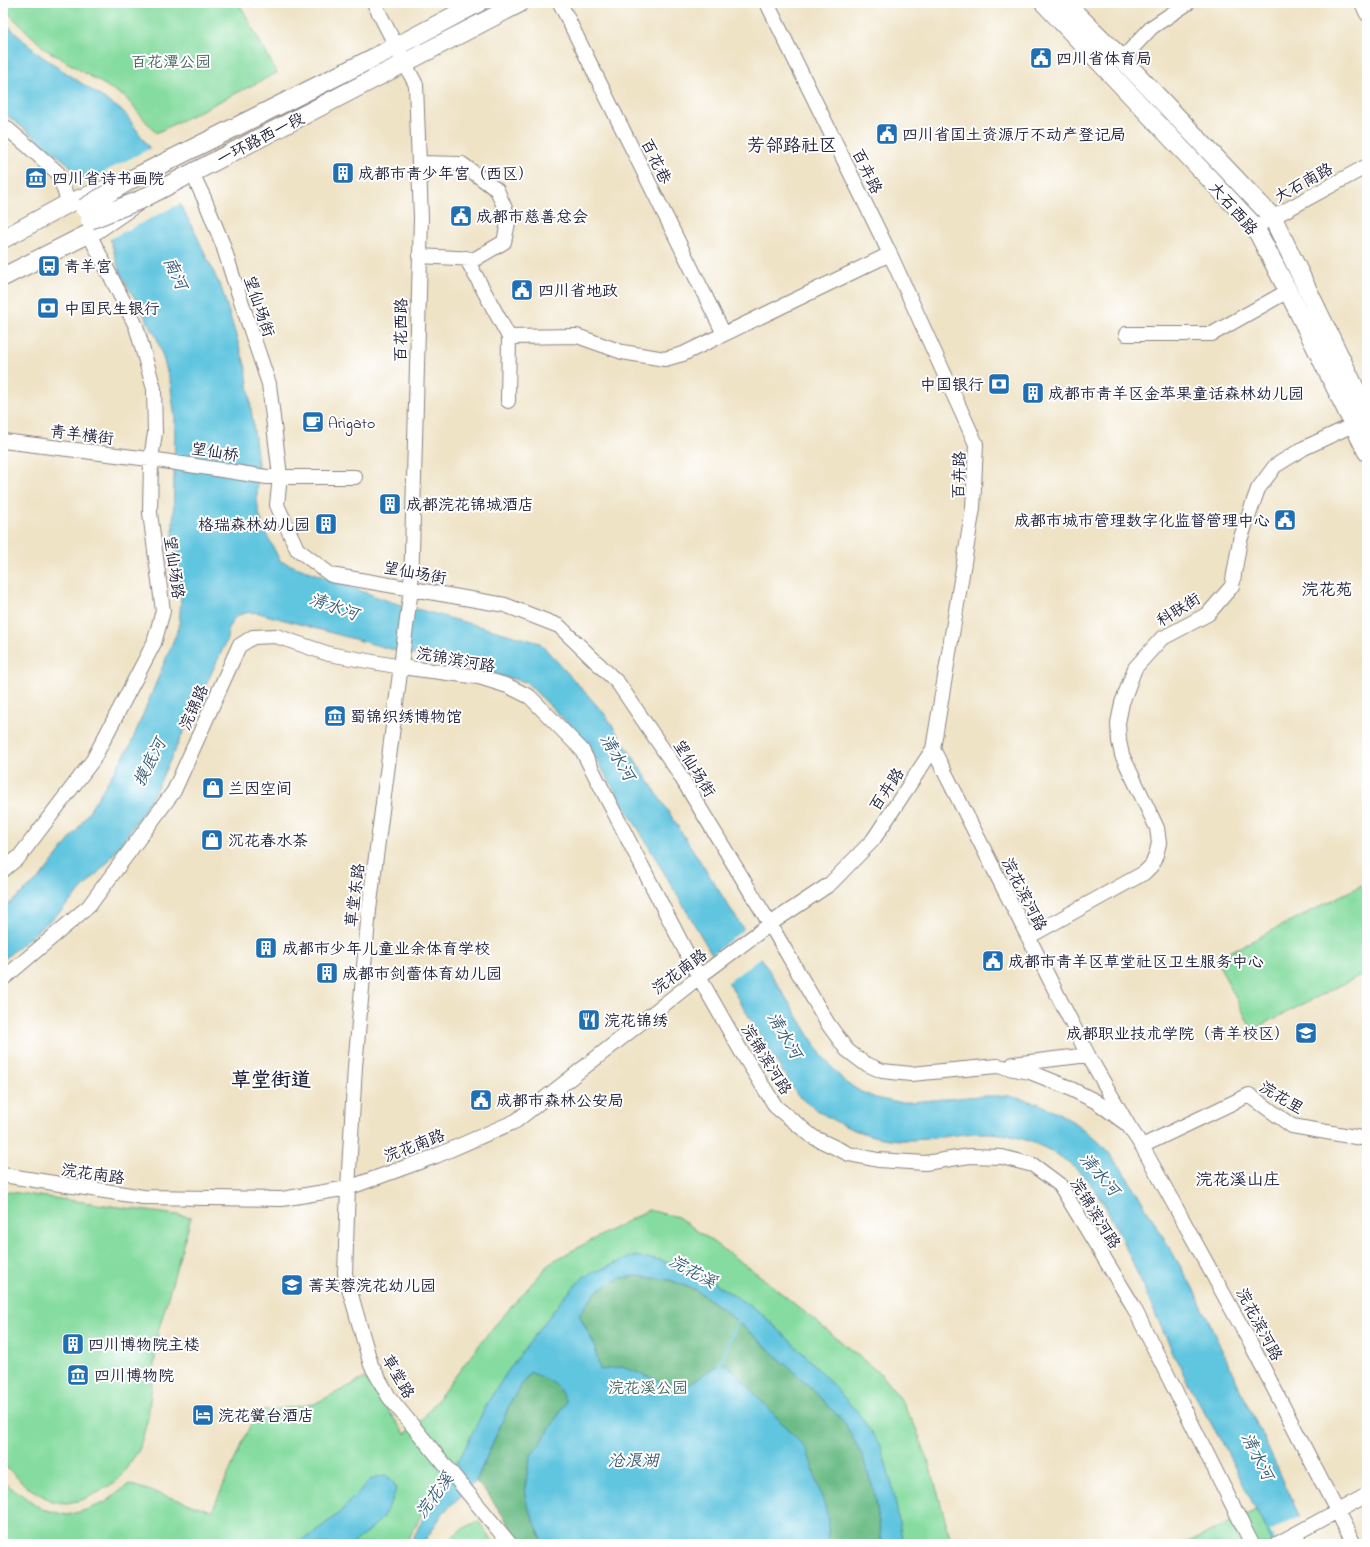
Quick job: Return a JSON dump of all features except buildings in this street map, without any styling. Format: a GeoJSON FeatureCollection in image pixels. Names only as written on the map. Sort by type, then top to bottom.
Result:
{"type":"FeatureCollection","features":[{"type":"Feature","properties":{"kind":"main road","name":"一环路西一段"},"geometry":{"type":"LineString","coordinates":[[85,216],[130,180],[397,46],[478,3]]}},
{"type":"Feature","properties":{"kind":"main road","name":"一环路西一段"},"geometry":{"type":"LineString","coordinates":[[85,216],[140,200],[520,3]]}},
{"type":"Feature","properties":{"kind":"main road","name":"大石西路"},"geometry":{"type":"LineString","coordinates":[[1044,3],[1255,228],[1288,291],[1367,452]]}},
{"type":"Feature","properties":{"kind":"main road","name":"大石西路"},"geometry":{"type":"LineString","coordinates":[[1065,3],[1122,59],[1273,218],[1367,413]]}},
{"type":"Feature","properties":{"kind":"main road"},"geometry":{"type":"LineString","coordinates":[[3,238],[85,216]]}},
{"type":"Feature","properties":{"kind":"main road"},"geometry":{"type":"LineString","coordinates":[[3,250],[85,216]]}},
{"type":"Feature","properties":{"kind":"main road"},"geometry":{"type":"LineString","coordinates":[[3,264],[85,216]]}},
{"type":"Feature","properties":{"kind":"main road"},"geometry":{"type":"LineString","coordinates":[[3,277],[85,216]]}},
{"type":"Feature","properties":{"kind":"street","name":"百花西路"},"geometry":{"type":"LineString","coordinates":[[374,3],[416,85],[421,218],[410,595],[402,661]]}},
{"type":"Feature","properties":{"kind":"street","name":"百花巷"},"geometry":{"type":"LineString","coordinates":[[560,3],[724,334]]}},
{"type":"Feature","properties":{"kind":"street","name":"百卉路"},"geometry":{"type":"LineString","coordinates":[[767,3],[890,254],[976,444],[973,508],[933,749],[873,840],[830,884],[770,924]]}},
{"type":"Feature","properties":{"kind":"street"},"geometry":{"type":"LineString","coordinates":[[1122,59],[1152,27],[1188,3]]}},
{"type":"Feature","properties":{"kind":"street"},"geometry":{"type":"LineString","coordinates":[[1362,3],[1367,14]]}},
{"type":"Feature","properties":{"kind":"street","name":"望仙场路"},"geometry":{"type":"LineString","coordinates":[[3,125],[58,174],[85,216],[136,326],[154,389],[155,432],[150,513],[163,611],[154,642],[93,760],[19,857],[3,870]]}},
{"type":"Feature","properties":{"kind":"street"},"geometry":{"type":"LineString","coordinates":[[419,163],[462,164],[497,190],[509,218],[504,242],[475,259],[419,256]]}},
{"type":"Feature","properties":{"kind":"street","name":"大石南路"},"geometry":{"type":"LineString","coordinates":[[1255,228],[1367,166]]}},
{"type":"Feature","properties":{"kind":"street","name":"望仙场街"},"geometry":{"type":"LineString","coordinates":[[184,177],[204,198],[223,246],[269,384],[277,505],[297,549],[331,575],[410,595],[505,605],[559,626],[618,683],[675,766],[770,924]]}},
{"type":"Feature","properties":{"kind":"street"},"geometry":{"type":"LineString","coordinates":[[509,337],[577,336],[622,352],[665,359],[683,354],[890,254]]}},
{"type":"Feature","properties":{"kind":"street"},"geometry":{"type":"LineString","coordinates":[[466,258],[509,337],[508,401]]}},
{"type":"Feature","properties":{"kind":"street"},"geometry":{"type":"LineString","coordinates":[[1126,334],[1212,334],[1288,291]]}},
{"type":"Feature","properties":{"kind":"street","name":"科联街"},"geometry":{"type":"LineString","coordinates":[[1028,937],[1144,873],[1152,865],[1159,843],[1157,828],[1122,755],[1119,741],[1118,723],[1122,703],[1135,668],[1161,639],[1208,614],[1232,586],[1242,532],[1258,488],[1275,466],[1304,448],[1353,425]]}},
{"type":"Feature","properties":{"kind":"street","name":"青羊横街"},"geometry":{"type":"LineString","coordinates":[[3,441],[154,459]]}},
{"type":"Feature","properties":{"kind":"street","name":"望仙桥"},"geometry":{"type":"LineString","coordinates":[[154,459],[274,476],[355,477]]}},
{"type":"Feature","properties":{"kind":"street","name":"浣锦路"},"geometry":{"type":"LineString","coordinates":[[3,979],[89,906],[174,791],[238,646],[254,636],[276,636],[329,654],[402,661]]}},
{"type":"Feature","properties":{"kind":"street","name":"浣锦滨河路"},"geometry":{"type":"LineString","coordinates":[[402,661],[479,677],[508,686],[530,698],[582,750],[699,977],[741,1051],[776,1107],[813,1137],[850,1154],[878,1160],[925,1163],[970,1156],[1002,1157],[1033,1165],[1060,1185],[1132,1304],[1252,1544]]}},
{"type":"Feature","properties":{"kind":"street","name":"草堂东路"},"geometry":{"type":"LineString","coordinates":[[348,1188],[369,910],[402,661]]}},
{"type":"Feature","properties":{"kind":"street","name":"浣花滨河路"},"geometry":{"type":"LineString","coordinates":[[933,749],[1088,1055],[1128,1125],[1142,1146],[1252,1344],[1354,1544]]}},
{"type":"Feature","properties":{"kind":"street","name":"浣花滨河路"},"geometry":{"type":"LineString","coordinates":[[770,924],[828,1024],[847,1050],[864,1063],[882,1071],[911,1074],[997,1066],[1088,1055]]}},
{"type":"Feature","properties":{"kind":"street","name":"浣花南路"},"geometry":{"type":"LineString","coordinates":[[3,1175],[143,1197],[282,1199],[348,1188],[436,1156],[516,1121],[699,977],[770,924]]}},
{"type":"Feature","properties":{"kind":"street","name":"浣花滨河路"},"geometry":{"type":"LineString","coordinates":[[997,1066],[1030,1072],[1065,1086],[1096,1102],[1128,1125]]}},
{"type":"Feature","properties":{"kind":"street","name":"浣花里"},"geometry":{"type":"LineString","coordinates":[[1142,1146],[1249,1095],[1292,1126],[1367,1139]]}},
{"type":"Feature","properties":{"kind":"street","name":"草堂路"},"geometry":{"type":"LineString","coordinates":[[348,1188],[345,1274],[371,1365],[389,1397],[404,1417],[446,1465],[510,1544]]}},
{"type":"Feature","properties":{"kind":"street"},"geometry":{"type":"LineString","coordinates":[[1277,1544],[1367,1495]]}},
{"type":"Feature","properties":{"kind":"green space","name":"百花潭公园"},"geometry":{"type":"Polygon","coordinates":[[[3,3],[239,3],[277,73],[156,133],[125,97],[45,49],[3,8],[3,3]]]}},
{"type":"Feature","properties":{"kind":"green space"},"geometry":{"type":"Polygon","coordinates":[[[1362,885],[1367,894],[1367,972],[1252,1030],[1216,959],[1362,885]]]}},
{"type":"Feature","properties":{"kind":"green space","name":"四川博物院"},"geometry":{"type":"Polygon","coordinates":[[[3,1191],[191,1217],[158,1332],[148,1418],[139,1450],[118,1480],[99,1492],[82,1500],[67,1503],[53,1502],[27,1487],[8,1469],[3,1467],[3,1191]]]}},
{"type":"Feature","properties":{"kind":"green space","name":"浣花溪公园"},"geometry":{"type":"Polygon","coordinates":[[[648,1210],[678,1217],[759,1275],[883,1376],[900,1398],[916,1428],[933,1476],[952,1544],[522,1544],[491,1498],[456,1460],[441,1475],[405,1544],[3,1544],[3,1482],[42,1509],[67,1515],[86,1510],[106,1502],[129,1484],[212,1511],[256,1412],[314,1404],[365,1378],[405,1434],[421,1421],[490,1331],[551,1262],[648,1210]]]}},
{"type":"Feature","properties":{"kind":"green space"},"geometry":{"type":"Polygon","coordinates":[[[636,1276],[670,1280],[696,1290],[720,1307],[760,1341],[808,1385],[845,1423],[862,1455],[875,1494],[882,1544],[827,1544],[829,1520],[763,1404],[727,1364],[719,1364],[688,1385],[665,1383],[622,1367],[600,1370],[594,1344],[579,1314],[598,1290],[621,1278],[636,1276]]]}},
{"type":"Feature","properties":{"kind":"green space"},"geometry":{"type":"Polygon","coordinates":[[[530,1372],[556,1385],[566,1402],[541,1443],[531,1455],[525,1487],[539,1533],[544,1544],[522,1544],[491,1498],[476,1481],[512,1399],[530,1372]]]}},
{"type":"Feature","properties":{"kind":"green space"},"geometry":{"type":"Polygon","coordinates":[[[1256,1510],[1273,1544],[1184,1544],[1256,1510]]]}},
{"type":"Feature","properties":{"kind":"green space"},"geometry":{"type":"Polygon","coordinates":[[[478,1521],[495,1544],[445,1544],[459,1531],[478,1521]]]}},
{"type":"Feature","properties":{"kind":"water"},"geometry":{"type":"Polygon","coordinates":[[[3,21],[37,53],[124,112],[148,146],[194,230],[222,290],[246,368],[258,463],[257,500],[259,513],[264,529],[280,561],[391,602],[540,643],[604,713],[744,930],[822,1056],[844,1081],[861,1092],[876,1098],[894,1102],[979,1096],[1009,1096],[1037,1103],[1059,1113],[1079,1126],[1100,1143],[1119,1165],[1192,1286],[1313,1544],[1273,1544],[1222,1443],[1180,1368],[1112,1220],[1095,1190],[1080,1172],[1053,1152],[1033,1143],[1011,1136],[984,1133],[929,1139],[902,1140],[873,1136],[833,1120],[797,1095],[583,738],[526,682],[387,648],[259,613],[252,612],[240,615],[232,621],[229,626],[227,640],[157,788],[141,815],[107,863],[61,911],[3,960],[3,909],[40,878],[78,829],[130,746],[179,627],[181,598],[173,536],[175,418],[170,381],[157,338],[119,270],[110,238],[81,177],[66,162],[3,112],[3,21]]]}},
{"type":"Feature","properties":{"kind":"water","name":"沧浪湖"},"geometry":{"type":"Polygon","coordinates":[[[633,1256],[660,1260],[705,1277],[761,1313],[809,1359],[859,1414],[881,1447],[893,1489],[903,1544],[882,1544],[875,1494],[862,1455],[845,1423],[808,1385],[720,1307],[696,1290],[670,1280],[636,1276],[621,1278],[598,1290],[579,1314],[594,1344],[600,1370],[622,1367],[665,1383],[688,1385],[719,1364],[727,1364],[807,1450],[829,1520],[827,1544],[544,1544],[527,1504],[525,1487],[531,1455],[541,1443],[566,1402],[556,1385],[530,1372],[512,1399],[476,1481],[443,1513],[423,1544],[410,1544],[439,1488],[460,1458],[489,1400],[508,1371],[560,1302],[583,1277],[633,1256]]]}},
{"type":"Feature","properties":{"kind":"water"},"geometry":{"type":"Polygon","coordinates":[[[386,1476],[393,1481],[396,1489],[392,1501],[382,1518],[370,1530],[352,1544],[296,1544],[315,1532],[340,1512],[370,1480],[386,1476]]]}},
{"type":"Feature","properties":{"kind":"pier"},"geometry":{"type":"Polygon","coordinates":[[[151,148],[181,203],[108,240],[82,183],[151,148]]]}},
{"type":"Feature","properties":{"kind":"pier"},"geometry":{"type":"Polygon","coordinates":[[[745,928],[763,956],[727,983],[711,956],[745,928]]]}},
{"type":"Feature","properties":{"kind":"pier"},"geometry":{"type":"Polygon","coordinates":[[[1301,1515],[1314,1542],[1309,1544],[1277,1544],[1270,1531],[1301,1515]]]}},
{"type":"Feature","properties":{"kind":"waterway"},"geometry":{"type":"LineString","coordinates":[[718,1368],[738,1320]]}},
{"type":"Feature","properties":{"kind":"place","name":"四川省体育局"},"geometry":{"type":"Point","coordinates":[1041,58]}},
{"type":"Feature","properties":{"kind":"place","name":"四川省国土资源厅不动产登记局"},"geometry":{"type":"Point","coordinates":[887,134]}},
{"type":"Feature","properties":{"kind":"place","name":"成都市青少年宫（西区）"},"geometry":{"type":"Point","coordinates":[343,173]}},
{"type":"Feature","properties":{"kind":"place","name":"四川省诗书画院"},"geometry":{"type":"Point","coordinates":[36,178]}},
{"type":"Feature","properties":{"kind":"place","name":"成都市慈善总会"},"geometry":{"type":"Point","coordinates":[461,216]}},
{"type":"Feature","properties":{"kind":"place","name":"青羊宫"},"geometry":{"type":"Point","coordinates":[49,266]}},
{"type":"Feature","properties":{"kind":"place","name":"四川省地政"},"geometry":{"type":"Point","coordinates":[522,290]}},
{"type":"Feature","properties":{"kind":"place","name":"中国民生银行"},"geometry":{"type":"Point","coordinates":[48,308]}},
{"type":"Feature","properties":{"kind":"place","name":"中国银行"},"geometry":{"type":"Point","coordinates":[999,384]}},
{"type":"Feature","properties":{"kind":"place","name":"成都市青羊区金苹果童话森林幼儿园"},"geometry":{"type":"Point","coordinates":[1033,393]}},
{"type":"Feature","properties":{"kind":"place","name":"Arigato"},"geometry":{"type":"Point","coordinates":[313,422]}},
{"type":"Feature","properties":{"kind":"place","name":"成都浣花锦城酒店"},"geometry":{"type":"Point","coordinates":[390,504]}},
{"type":"Feature","properties":{"kind":"place","name":"成都市城市管理数字化监督管理中心"},"geometry":{"type":"Point","coordinates":[1285,520]}},
{"type":"Feature","properties":{"kind":"place","name":"格瑞森林幼儿园"},"geometry":{"type":"Point","coordinates":[326,524]}},
{"type":"Feature","properties":{"kind":"place","name":"蜀锦织绣博物馆"},"geometry":{"type":"Point","coordinates":[335,716]}},
{"type":"Feature","properties":{"kind":"place","name":"兰因空间"},"geometry":{"type":"Point","coordinates":[213,788]}},
{"type":"Feature","properties":{"kind":"place","name":"沉花春水茶"},"geometry":{"type":"Point","coordinates":[212,840]}},
{"type":"Feature","properties":{"kind":"place","name":"成都市少年儿童业余体育学校"},"geometry":{"type":"Point","coordinates":[266,948]}},
{"type":"Feature","properties":{"kind":"place","name":"成都市青羊区草堂社区卫生服务中心"},"geometry":{"type":"Point","coordinates":[993,961]}},
{"type":"Feature","properties":{"kind":"place","name":"成都市剑蕾体育幼儿园"},"geometry":{"type":"Point","coordinates":[327,973]}},
{"type":"Feature","properties":{"kind":"place","name":"浣花锦绣"},"geometry":{"type":"Point","coordinates":[589,1020]}},
{"type":"Feature","properties":{"kind":"place","name":"成都职业技术学院（青羊校区）"},"geometry":{"type":"Point","coordinates":[1306,1033]}},
{"type":"Feature","properties":{"kind":"place","name":"成都市森林公安局"},"geometry":{"type":"Point","coordinates":[481,1100]}},
{"type":"Feature","properties":{"kind":"place","name":"菁芙蓉浣花幼儿园"},"geometry":{"type":"Point","coordinates":[292,1285]}},
{"type":"Feature","properties":{"kind":"place","name":"四川博物院主楼"},"geometry":{"type":"Point","coordinates":[73,1344]}},
{"type":"Feature","properties":{"kind":"place","name":"四川博物院"},"geometry":{"type":"Point","coordinates":[78,1375]}},
{"type":"Feature","properties":{"kind":"place","name":"浣花黉台酒店"},"geometry":{"type":"Point","coordinates":[203,1415]}},
{"type":"Feature","properties":{"kind":"district","name":"芳邻路社区"},"geometry":{"type":"Point","coordinates":[792,145]}},
{"type":"Feature","properties":{"kind":"district","name":"浣花苑"},"geometry":{"type":"Point","coordinates":[1327,589]}},
{"type":"Feature","properties":{"kind":"district","name":"草堂街道"},"geometry":{"type":"Point","coordinates":[271,1079]}},
{"type":"Feature","properties":{"kind":"district","name":"浣花溪山庄"},"geometry":{"type":"Point","coordinates":[1238,1179]}},
{"type":"Feature","properties":{"kind":"water label","name":"南河"},"geometry":{"type":"Point","coordinates":[176,273]}},
{"type":"Feature","properties":{"kind":"water label","name":"清水河"},"geometry":{"type":"Point","coordinates":[334,606]}},
{"type":"Feature","properties":{"kind":"water label","name":"清水河"},"geometry":{"type":"Point","coordinates":[618,757]}},
{"type":"Feature","properties":{"kind":"water label","name":"摸底河"},"geometry":{"type":"Point","coordinates":[149,762]}},
{"type":"Feature","properties":{"kind":"water label","name":"清水河"},"geometry":{"type":"Point","coordinates":[785,1035]}},
{"type":"Feature","properties":{"kind":"water label","name":"清水河"},"geometry":{"type":"Point","coordinates":[1100,1174]}},
{"type":"Feature","properties":{"kind":"water label","name":"浣花溪"},"geometry":{"type":"Point","coordinates":[693,1271]}},
{"type":"Feature","properties":{"kind":"water label","name":"清水河"},"geometry":{"type":"Point","coordinates":[1258,1456]}},
{"type":"Feature","properties":{"kind":"water label","name":"浣花溪"},"geometry":{"type":"Point","coordinates":[434,1495]}}]}
